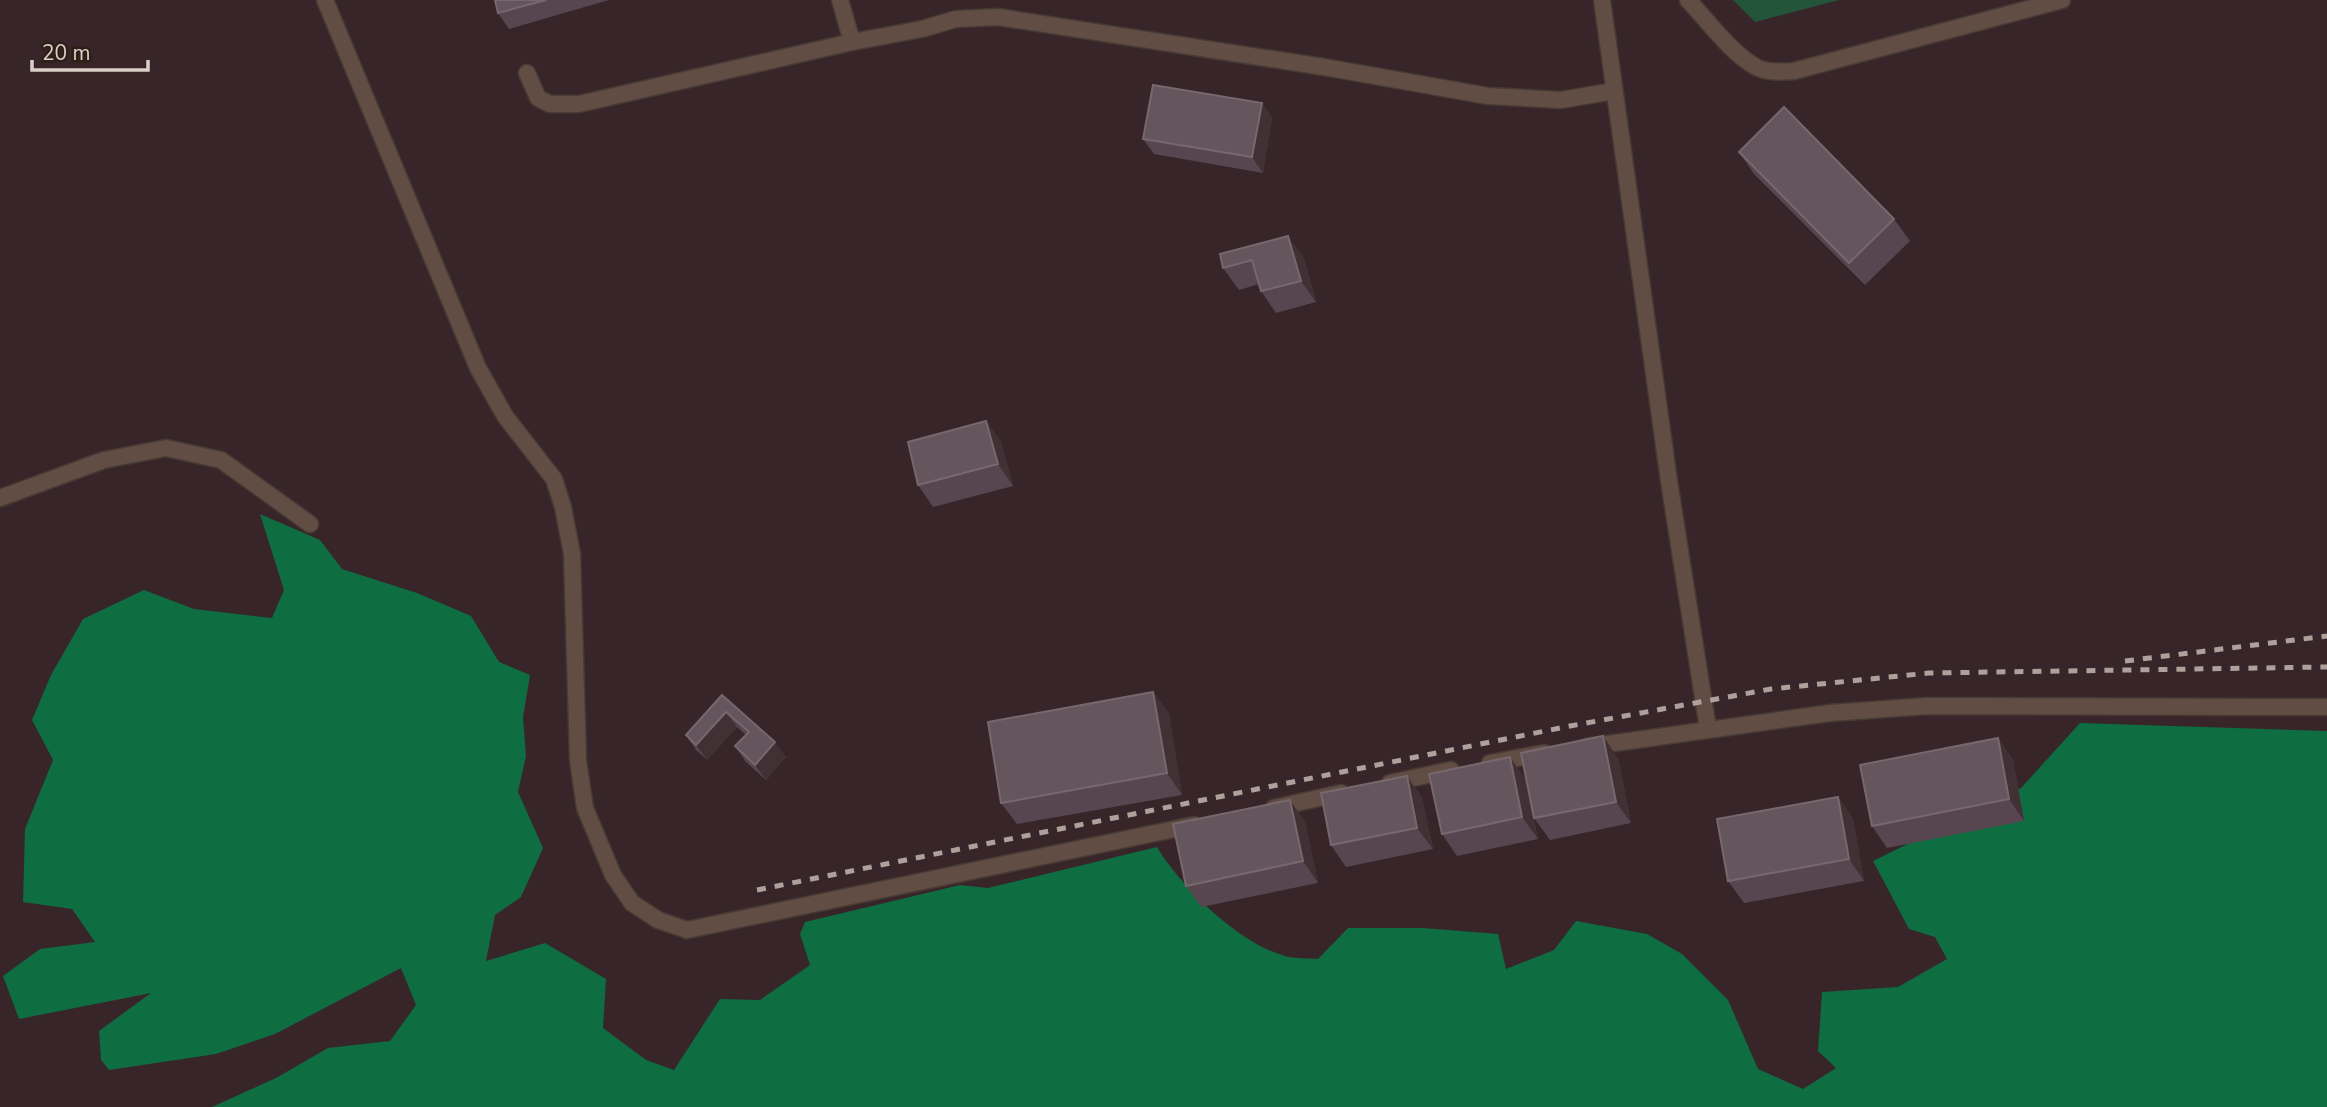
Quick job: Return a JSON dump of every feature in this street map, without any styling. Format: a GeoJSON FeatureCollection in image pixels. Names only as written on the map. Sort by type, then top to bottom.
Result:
{"type":"FeatureCollection","features":[{"type":"Feature","properties":{"kind":"lane"},"geometry":{"type":"LineString","coordinates":[[325,0],[478,368],[505,416],[554,479],[572,554],[578,760],[585,808],[613,875],[632,903],[658,920],[687,930],[1206,823]]}},
{"type":"Feature","properties":{"kind":"lane"},"geometry":{"type":"LineString","coordinates":[[841,0],[852,41]]}},
{"type":"Feature","properties":{"kind":"lane"},"geometry":{"type":"LineString","coordinates":[[1602,0],[1669,481],[1708,729]]}},
{"type":"Feature","properties":{"kind":"lane"},"geometry":{"type":"LineString","coordinates":[[1688,0],[1747,60],[1757,68],[1776,72],[1794,71],[2062,0]]}},
{"type":"Feature","properties":{"kind":"lane"},"geometry":{"type":"LineString","coordinates":[[527,73],[538,98],[550,104],[579,104],[852,41],[922,29],[956,19],[998,18],[1297,62],[1488,96],[1562,100],[1614,91]]}},
{"type":"Feature","properties":{"kind":"lane"},"geometry":{"type":"LineString","coordinates":[[0,498],[104,460],[166,448],[221,460],[310,524]]}},
{"type":"Feature","properties":{"kind":"lane"},"geometry":{"type":"LineString","coordinates":[[1258,811],[1569,749],[1830,713],[1927,706],[2327,707]]}},
{"type":"Feature","properties":{"kind":"shaded area"},"geometry":{"type":"Polygon","coordinates":[[[0,0],[2327,0],[2327,1107],[0,1107],[0,0]]]}},
{"type":"Feature","properties":{"kind":"green space"},"geometry":{"type":"Polygon","coordinates":[[[1733,0],[1839,0],[1755,22],[1733,0]]]}},
{"type":"Feature","properties":{"kind":"green space"},"geometry":{"type":"Polygon","coordinates":[[[260,514],[320,540],[342,569],[417,593],[471,616],[499,662],[530,675],[523,717],[526,756],[518,792],[543,848],[521,897],[495,915],[486,961],[545,943],[606,979],[603,1028],[646,1060],[674,1070],[720,999],[760,1000],[810,965],[800,934],[805,922],[960,885],[988,888],[1157,847],[1167,863],[1212,912],[1249,939],[1289,957],[1318,959],[1348,928],[1423,928],[1498,934],[1506,969],[1554,950],[1576,921],[1647,934],[1682,954],[1728,1000],[1758,1069],[1803,1089],[1836,1068],[1818,1051],[1822,992],[1898,987],[1947,959],[1935,937],[1909,929],[1873,861],[2021,788],[2080,723],[2327,731],[2327,1107],[212,1107],[276,1078],[328,1048],[390,1041],[416,1005],[401,968],[275,1034],[216,1054],[109,1070],[101,1060],[99,1031],[151,993],[19,1019],[3,976],[40,949],[95,942],[72,909],[23,902],[25,829],[53,760],[32,720],[51,675],[83,619],[144,590],[194,609],[272,618],[284,590],[260,514]]]}},
{"type":"Feature","properties":{"kind":"building"},"geometry":{"type":"Polygon","coordinates":[[[495,0],[546,0],[498,13],[495,0]]]}},
{"type":"Feature","properties":{"kind":"building"},"geometry":{"type":"Polygon","coordinates":[[[1153,85],[1262,103],[1252,157],[1143,139],[1153,85]]]}},
{"type":"Feature","properties":{"kind":"building"},"geometry":{"type":"Polygon","coordinates":[[[1784,107],[1894,219],[1849,263],[1739,152],[1784,107]]]}},
{"type":"Feature","properties":{"kind":"building"},"geometry":{"type":"Polygon","coordinates":[[[1288,236],[1301,281],[1261,291],[1252,260],[1223,268],[1220,254],[1288,236]]]}},
{"type":"Feature","properties":{"kind":"building"},"geometry":{"type":"Polygon","coordinates":[[[986,421],[998,464],[918,485],[908,442],[986,421]]]}},
{"type":"Feature","properties":{"kind":"building"},"geometry":{"type":"Polygon","coordinates":[[[1153,692],[1167,773],[1001,803],[988,722],[1153,692]]]}},
{"type":"Feature","properties":{"kind":"building"},"geometry":{"type":"Polygon","coordinates":[[[722,695],[775,742],[755,765],[735,746],[749,732],[726,712],[696,745],[686,735],[722,695]]]}},
{"type":"Feature","properties":{"kind":"building"},"geometry":{"type":"Polygon","coordinates":[[[1603,736],[1616,802],[1534,818],[1521,753],[1603,736]]]}},
{"type":"Feature","properties":{"kind":"building"},"geometry":{"type":"Polygon","coordinates":[[[1998,738],[2009,799],[1872,826],[1860,765],[1998,738]]]}},
{"type":"Feature","properties":{"kind":"building"},"geometry":{"type":"Polygon","coordinates":[[[1510,757],[1522,817],[1442,834],[1429,774],[1510,757]]]}},
{"type":"Feature","properties":{"kind":"building"},"geometry":{"type":"Polygon","coordinates":[[[1407,776],[1417,828],[1331,845],[1321,793],[1407,776]]]}},
{"type":"Feature","properties":{"kind":"building"},"geometry":{"type":"Polygon","coordinates":[[[1838,797],[1849,859],[1728,881],[1717,819],[1838,797]]]}},
{"type":"Feature","properties":{"kind":"building"},"geometry":{"type":"Polygon","coordinates":[[[1290,800],[1303,861],[1186,886],[1173,824],[1290,800]]]}},
{"type":"Feature","properties":{"kind":"railway"},"geometry":{"type":"LineString","coordinates":[[2125,661],[2327,636]]}},
{"type":"Feature","properties":{"kind":"railway"},"geometry":{"type":"LineString","coordinates":[[757,890],[1570,726],[1771,689],[1929,673],[2327,667]]}}]}
